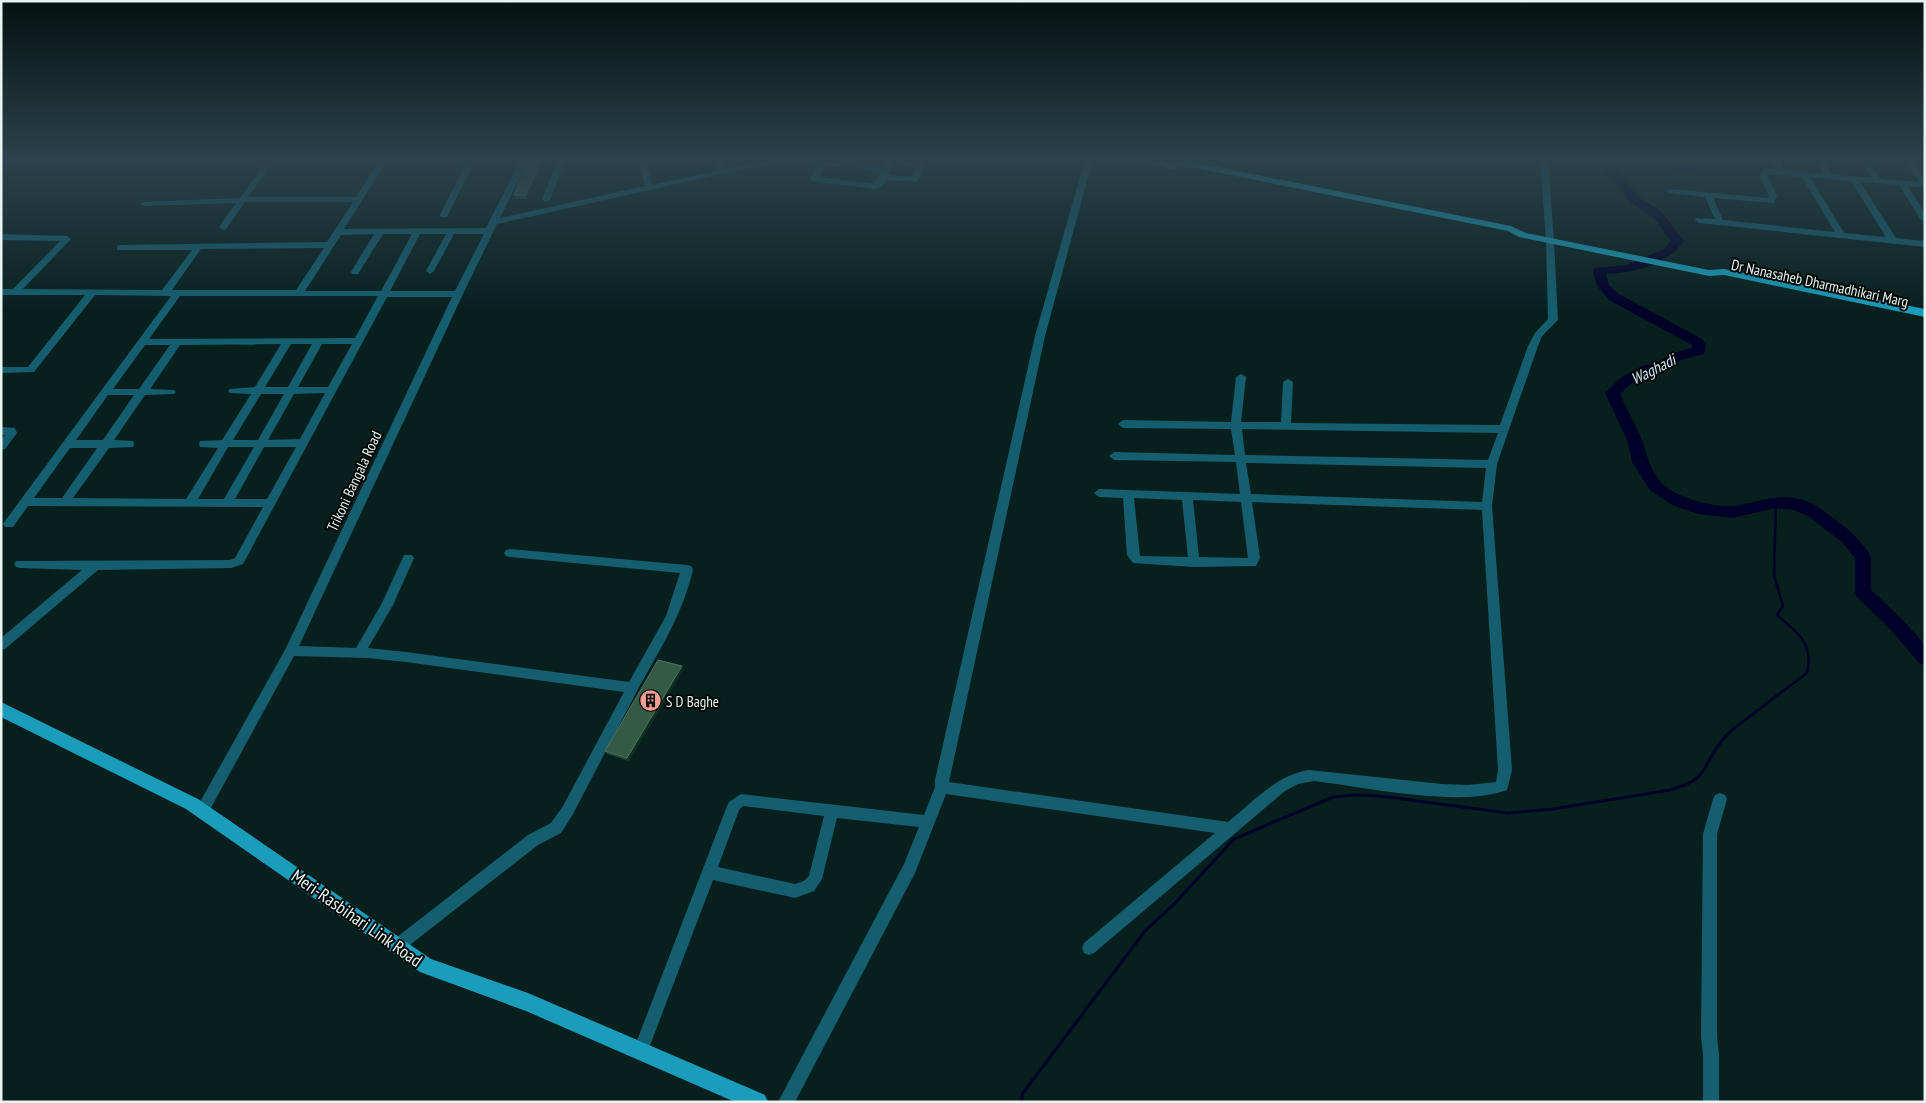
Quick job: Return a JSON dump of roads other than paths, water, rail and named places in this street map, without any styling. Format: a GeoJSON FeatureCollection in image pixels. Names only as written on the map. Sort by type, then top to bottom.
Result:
{"type":"FeatureCollection","features":[{"type":"Feature","properties":{"kind":"main road","name":"Dr Nanasaheb Dharmadhikari Marg"},"geometry":{"type":"LineString","coordinates":[[1392,210],[1686,268],[1709,273],[1724,279],[1925,320]]}},
{"type":"Feature","properties":{"kind":"main road","name":"Dr Nanasaheb Dharmadhikari Marg"},"geometry":{"type":"LineString","coordinates":[[1419,210],[1511,229],[1523,235]]}},
{"type":"Feature","properties":{"kind":"main road","name":"Dr Nanasaheb Dharmadhikari Marg"},"geometry":{"type":"LineString","coordinates":[[1709,273],[1724,272],[1925,313]]}},
{"type":"Feature","properties":{"kind":"main road","name":"Meri-Rasbihari Link Road"},"geometry":{"type":"LineString","coordinates":[[1,709],[192,804],[426,966],[528,1002],[758,1102]]}},
{"type":"Feature","properties":{"kind":"street"},"geometry":{"type":"LineString","coordinates":[[223,227],[235,210]]}},
{"type":"Feature","properties":{"kind":"street"},"geometry":{"type":"LineString","coordinates":[[300,292],[352,210]]}},
{"type":"Feature","properties":{"kind":"street"},"geometry":{"type":"LineString","coordinates":[[444,215],[446,210]]}},
{"type":"Feature","properties":{"kind":"street","name":"Trikoni Bangala Road"},"geometry":{"type":"LineString","coordinates":[[202,811],[291,651],[458,294],[499,210]]}},
{"type":"Feature","properties":{"kind":"street"},"geometry":{"type":"LineString","coordinates":[[338,232],[452,232],[491,227],[558,210]]}},
{"type":"Feature","properties":{"kind":"street"},"geometry":{"type":"LineString","coordinates":[[786,1102],[910,868],[942,788],[942,780],[1040,336],[1075,210]]}},
{"type":"Feature","properties":{"kind":"street"},"geometry":{"type":"LineString","coordinates":[[1089,948],[1280,787],[1303,776],[1329,776],[1407,786],[1478,791],[1496,790],[1502,786],[1505,770],[1500,730],[1487,506],[1492,464],[1533,346],[1538,335],[1553,320],[1548,210]]}},
{"type":"Feature","properties":{"kind":"street"},"geometry":{"type":"LineString","coordinates":[[1715,210],[1720,222]]}},
{"type":"Feature","properties":{"kind":"street"},"geometry":{"type":"LineString","coordinates":[[1826,210],[1841,235]]}},
{"type":"Feature","properties":{"kind":"street"},"geometry":{"type":"LineString","coordinates":[[1874,210],[1893,241]]}},
{"type":"Feature","properties":{"kind":"street"},"geometry":{"type":"LineString","coordinates":[[1699,220],[1925,244]]}},
{"type":"Feature","properties":{"kind":"street"},"geometry":{"type":"LineString","coordinates":[[356,272],[380,232]]}},
{"type":"Feature","properties":{"kind":"street"},"geometry":{"type":"LineString","coordinates":[[20,564],[95,566],[236,563],[242,556],[417,232]]}},
{"type":"Feature","properties":{"kind":"street"},"geometry":{"type":"LineString","coordinates":[[430,272],[452,232]]}},
{"type":"Feature","properties":{"kind":"street"},"geometry":{"type":"LineString","coordinates":[[1,237],[67,239],[14,293]]}},
{"type":"Feature","properties":{"kind":"street"},"geometry":{"type":"LineString","coordinates":[[120,248],[330,245]]}},
{"type":"Feature","properties":{"kind":"street"},"geometry":{"type":"LineString","coordinates":[[164,294],[198,247]]}},
{"type":"Feature","properties":{"kind":"street"},"geometry":{"type":"LineString","coordinates":[[1,292],[458,294]]}},
{"type":"Feature","properties":{"kind":"street"},"geometry":{"type":"LineString","coordinates":[[1,370],[31,370],[92,293]]}},
{"type":"Feature","properties":{"kind":"street"},"geometry":{"type":"LineString","coordinates":[[9,524],[177,294]]}},
{"type":"Feature","properties":{"kind":"street"},"geometry":{"type":"LineString","coordinates":[[228,502],[319,341]]}},
{"type":"Feature","properties":{"kind":"street"},"geometry":{"type":"LineString","coordinates":[[141,342],[357,341]]}},
{"type":"Feature","properties":{"kind":"street"},"geometry":{"type":"LineString","coordinates":[[65,502],[177,342]]}},
{"type":"Feature","properties":{"kind":"street"},"geometry":{"type":"LineString","coordinates":[[190,502],[288,342]]}},
{"type":"Feature","properties":{"kind":"street"},"geometry":{"type":"LineString","coordinates":[[1128,494],[1134,558],[1140,561],[1249,565],[1254,561],[1236,426],[1241,376]]}},
{"type":"Feature","properties":{"kind":"street"},"geometry":{"type":"LineString","coordinates":[[1286,426],[1288,382]]}},
{"type":"Feature","properties":{"kind":"street"},"geometry":{"type":"LineString","coordinates":[[233,391],[330,390]]}},
{"type":"Feature","properties":{"kind":"street"},"geometry":{"type":"LineString","coordinates":[[105,392],[171,392]]}},
{"type":"Feature","properties":{"kind":"street"},"geometry":{"type":"LineString","coordinates":[[1123,424],[1504,429]]}},
{"type":"Feature","properties":{"kind":"street"},"geometry":{"type":"LineString","coordinates":[[1,431],[12,433],[1,446]]}},
{"type":"Feature","properties":{"kind":"street"},"geometry":{"type":"LineString","coordinates":[[67,444],[129,444]]}},
{"type":"Feature","properties":{"kind":"street"},"geometry":{"type":"LineString","coordinates":[[204,444],[301,444]]}},
{"type":"Feature","properties":{"kind":"street"},"geometry":{"type":"LineString","coordinates":[[1114,456],[1492,464]]}},
{"type":"Feature","properties":{"kind":"street"},"geometry":{"type":"LineString","coordinates":[[1099,493],[1487,506]]}},
{"type":"Feature","properties":{"kind":"street"},"geometry":{"type":"LineString","coordinates":[[1186,497],[1194,563]]}},
{"type":"Feature","properties":{"kind":"street"},"geometry":{"type":"LineString","coordinates":[[25,502],[269,503]]}},
{"type":"Feature","properties":{"kind":"street"},"geometry":{"type":"LineString","coordinates":[[397,946],[533,840],[556,828],[568,810],[632,688],[668,626],[685,582],[687,569],[510,553]]}},
{"type":"Feature","properties":{"kind":"street"},"geometry":{"type":"LineString","coordinates":[[360,652],[387,605],[408,558]]}},
{"type":"Feature","properties":{"kind":"street"},"geometry":{"type":"LineString","coordinates":[[1,645],[95,566]]}},
{"type":"Feature","properties":{"kind":"street"},"geometry":{"type":"LineString","coordinates":[[291,651],[360,652],[420,658],[444,663],[632,688]]}},
{"type":"Feature","properties":{"kind":"street"},"geometry":{"type":"LineString","coordinates":[[942,788],[1232,829]]}},
{"type":"Feature","properties":{"kind":"street"},"geometry":{"type":"LineString","coordinates":[[1711,1102],[1709,1036],[1710,834],[1720,799]]}},
{"type":"Feature","properties":{"kind":"street"},"geometry":{"type":"LineString","coordinates":[[641,1051],[734,806],[741,800],[928,822]]}},
{"type":"Feature","properties":{"kind":"street"},"geometry":{"type":"LineString","coordinates":[[709,872],[795,891],[809,886],[815,879],[832,811]]}},
{"type":"Feature","properties":{"kind":"waterway","name":"Waghadi"},"geometry":{"type":"LineString","coordinates":[[1651,210],[1658,215],[1678,241],[1668,252],[1629,269],[1599,271],[1603,286],[1614,297],[1697,342],[1699,351],[1676,357],[1663,366],[1647,369],[1627,380],[1612,393],[1635,442],[1640,462],[1655,486],[1678,501],[1698,508],[1732,512],[1776,502],[1796,504],[1814,512],[1848,538],[1863,557],[1863,592],[1897,625],[1925,658]]}},
{"type":"Feature","properties":{"kind":"waterway"},"geometry":{"type":"LineString","coordinates":[[1754,713],[1807,673],[1809,663],[1803,640],[1792,627],[1777,615],[1783,606],[1774,575],[1776,502]]}},
{"type":"Feature","properties":{"kind":"waterway"},"geometry":{"type":"LineString","coordinates":[[1021,1102],[1023,1093],[1145,931],[1176,902],[1234,839],[1333,797],[1355,795],[1380,796],[1508,813],[1553,809],[1670,790],[1683,786],[1698,777],[1727,734],[1756,712]]}},
{"type":"Feature","properties":{"kind":"place","name":"S D Baghe"},"geometry":{"type":"Point","coordinates":[650,701]}}]}
